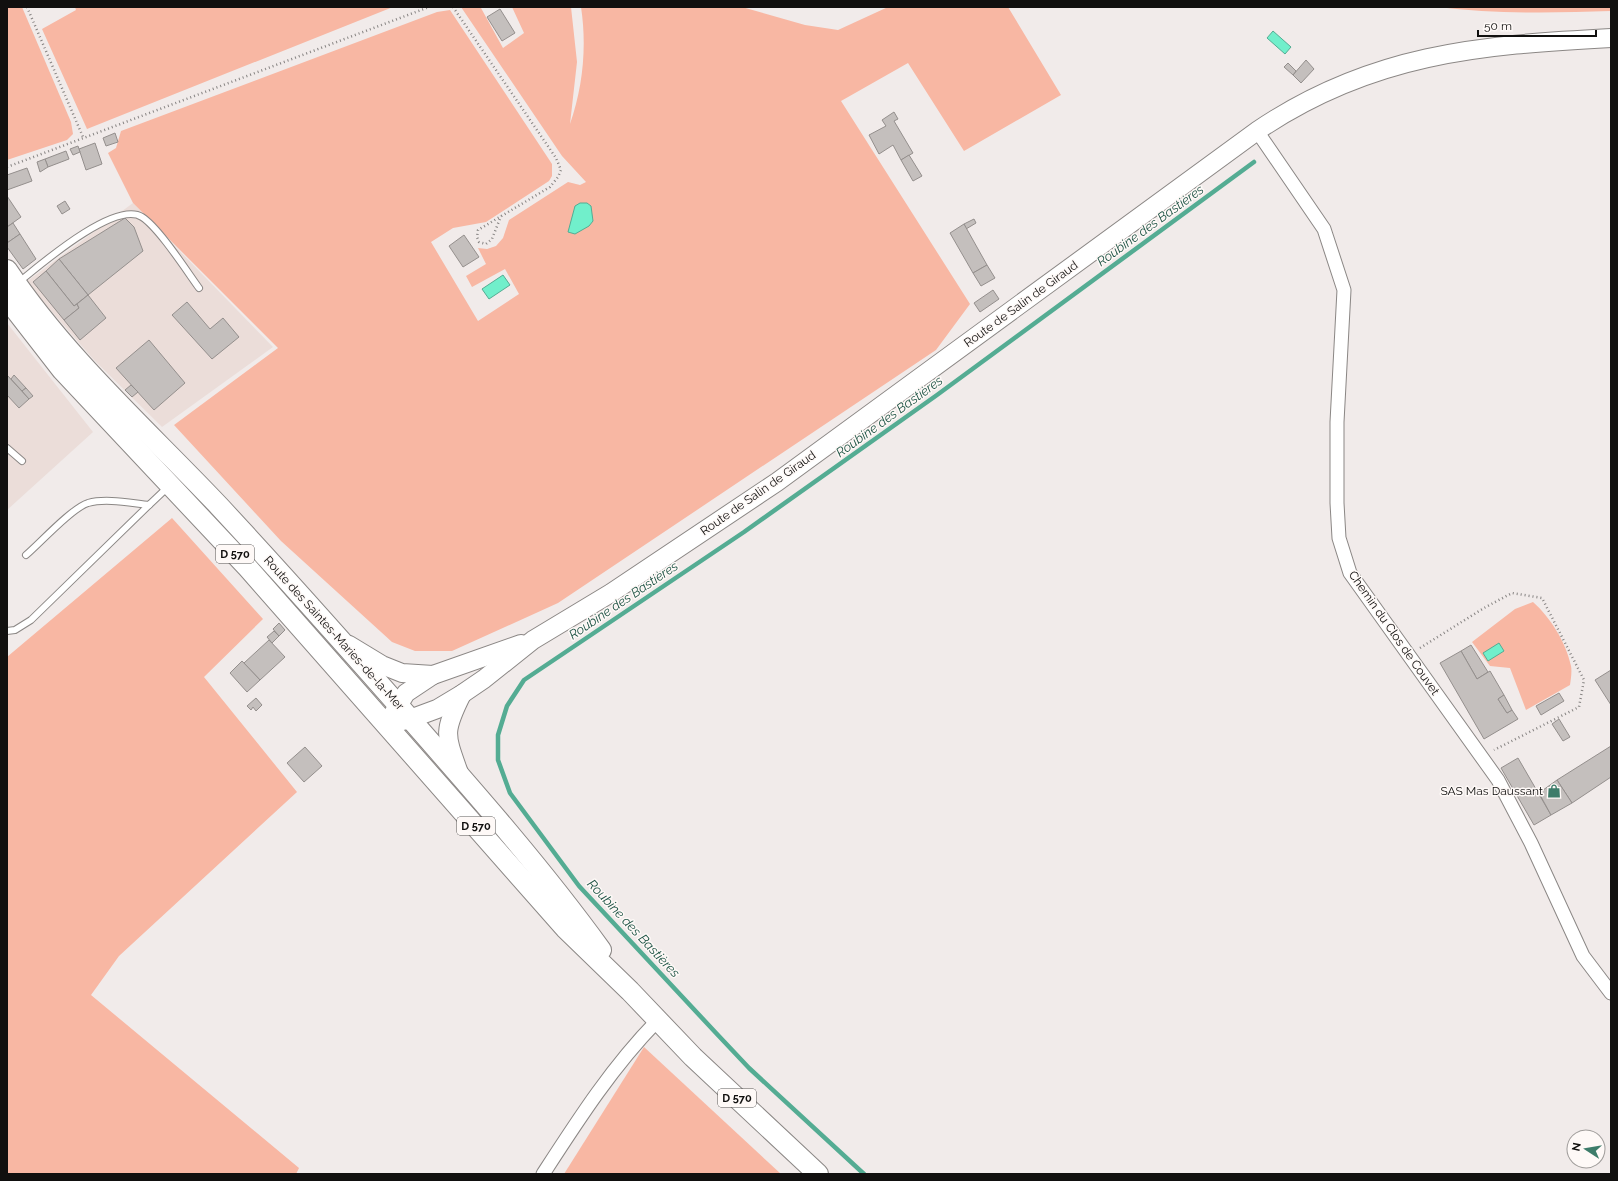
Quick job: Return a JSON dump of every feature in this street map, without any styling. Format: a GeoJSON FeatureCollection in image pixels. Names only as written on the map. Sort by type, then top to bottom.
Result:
{"type":"FeatureCollection","features":[{"type":"Feature","properties":{"kind":"main road","name":"Route de Salin de Giraud"},"geometry":{"type":"LineString","coordinates":[[387,725],[404,712],[437,709],[462,694],[484,679],[533,640],[611,593],[777,482],[1258,131],[1310,98],[1353,79],[1394,65],[1431,56],[1491,47],[1611,38]]}},
{"type":"Feature","properties":{"kind":"main road","name":"Route des Saintes-Maries-de-la-Mer"},"geometry":{"type":"LineString","coordinates":[[11,285],[69,364],[178,478],[263,553],[331,645],[387,725],[565,928],[630,991],[693,1057],[818,1174]]}},
{"type":"Feature","properties":{"kind":"main road","name":"Route de Salin de Giraud"},"geometry":{"type":"LineString","coordinates":[[404,712],[412,687],[432,675],[533,640]]}},
{"type":"Feature","properties":{"kind":"main road","name":"Route de Salin de Giraud"},"geometry":{"type":"LineString","coordinates":[[331,645],[402,673],[432,675]]}},
{"type":"Feature","properties":{"kind":"main road","name":"Route des Saintes-Maries-de-la-Mer"},"geometry":{"type":"LineString","coordinates":[[331,645],[404,712],[460,776],[577,917],[630,991]]}},
{"type":"Feature","properties":{"kind":"main road"},"geometry":{"type":"LineString","coordinates":[[460,776],[447,733],[450,719],[462,694]]}},
{"type":"Feature","properties":{"kind":"street","name":"Chemin du Clos de Couvet"},"geometry":{"type":"LineString","coordinates":[[1258,131],[1324,229],[1344,290],[1337,422],[1339,538],[1350,573],[1410,654],[1498,780],[1531,843],[1583,956],[1611,993]]}},
{"type":"Feature","properties":{"kind":"street"},"geometry":{"type":"LineString","coordinates":[[543,1174],[599,1089],[625,1056],[657,1021]]}},
{"type":"Feature","properties":{"kind":"lane"},"geometry":{"type":"LineString","coordinates":[[11,285],[60,247],[110,219],[125,214],[140,216],[151,224],[199,288]]}},
{"type":"Feature","properties":{"kind":"lane"},"geometry":{"type":"LineString","coordinates":[[7,448],[22,461]]}},
{"type":"Feature","properties":{"kind":"lane"},"geometry":{"type":"LineString","coordinates":[[7,631],[15,630],[30,620],[178,478]]}},
{"type":"Feature","properties":{"kind":"lane"},"geometry":{"type":"LineString","coordinates":[[26,555],[75,511],[87,504],[100,502],[149,505]]}},
{"type":"Feature","properties":{"kind":"path"},"geometry":{"type":"LineString","coordinates":[[27,7],[83,137]]}},
{"type":"Feature","properties":{"kind":"path"},"geometry":{"type":"LineString","coordinates":[[7,167],[429,7]]}},
{"type":"Feature","properties":{"kind":"path"},"geometry":{"type":"LineString","coordinates":[[453,7],[556,158],[561,170],[558,177],[550,187],[478,230],[477,237],[479,242],[486,244],[492,239],[502,216]]}},
{"type":"Feature","properties":{"kind":"path"},"geometry":{"type":"LineString","coordinates":[[1410,654],[1484,608],[1512,593],[1542,598],[1584,680],[1579,707],[1481,756]]}},
{"type":"Feature","properties":{"kind":"shaded area"},"geometry":{"type":"Polygon","coordinates":[[[7,7],[22,7],[71,122],[73,134],[67,140],[7,160],[7,7]]]}},
{"type":"Feature","properties":{"kind":"shaded area"},"geometry":{"type":"Polygon","coordinates":[[[75,7],[393,7],[87,129],[42,29],[76,10],[75,7]]]}},
{"type":"Feature","properties":{"kind":"shaded area"},"geometry":{"type":"Polygon","coordinates":[[[461,7],[481,8],[503,48],[524,33],[512,7],[571,7],[577,62],[570,124],[578,96],[583,66],[584,37],[581,7],[742,7],[805,25],[838,30],[888,7],[1008,7],[1061,95],[964,151],[908,63],[841,101],[970,304],[936,350],[558,603],[452,651],[415,651],[392,642],[281,541],[174,425],[278,348],[133,203],[108,153],[116,148],[121,131],[437,12],[450,10],[552,164],[552,176],[549,181],[486,222],[453,228],[431,242],[478,321],[519,294],[505,269],[472,287],[466,276],[486,264],[478,248],[487,249],[496,246],[503,238],[509,220],[568,182],[580,185],[586,182],[562,156],[461,7]]]}},
{"type":"Feature","properties":{"kind":"shaded area"},"geometry":{"type":"Polygon","coordinates":[[[1437,7],[1611,7],[1611,11],[1480,11],[1437,7]]]}},
{"type":"Feature","properties":{"kind":"shaded area"},"geometry":{"type":"Polygon","coordinates":[[[1273,31],[1291,47],[1285,54],[1267,38],[1273,31]]]}},
{"type":"Feature","properties":{"kind":"shaded area"},"geometry":{"type":"Polygon","coordinates":[[[133,203],[273,347],[162,427],[94,360],[26,282],[133,203]]]}},
{"type":"Feature","properties":{"kind":"shaded area"},"geometry":{"type":"Polygon","coordinates":[[[580,203],[587,203],[591,206],[593,221],[589,226],[575,234],[568,232],[575,206],[580,203]]]}},
{"type":"Feature","properties":{"kind":"shaded area"},"geometry":{"type":"Polygon","coordinates":[[[503,275],[510,285],[489,299],[482,289],[503,275]]]}},
{"type":"Feature","properties":{"kind":"shaded area"},"geometry":{"type":"Polygon","coordinates":[[[7,323],[93,432],[7,510],[7,323]]]}},
{"type":"Feature","properties":{"kind":"shaded area"},"geometry":{"type":"Polygon","coordinates":[[[172,518],[263,619],[204,677],[297,792],[119,956],[91,995],[299,1168],[296,1174],[7,1174],[7,657],[172,518]]]}},
{"type":"Feature","properties":{"kind":"shaded area"},"geometry":{"type":"Polygon","coordinates":[[[1533,602],[1545,615],[1561,639],[1569,657],[1571,675],[1570,685],[1526,710],[1510,668],[1490,666],[1472,642],[1515,609],[1533,602]]]}},
{"type":"Feature","properties":{"kind":"shaded area"},"geometry":{"type":"Polygon","coordinates":[[[1499,643],[1504,651],[1488,661],[1483,653],[1499,643]]]}},
{"type":"Feature","properties":{"kind":"shaded area"},"geometry":{"type":"Polygon","coordinates":[[[644,1047],[781,1174],[564,1174],[644,1047]]]}},
{"type":"Feature","properties":{"kind":"building"},"geometry":{"type":"Polygon","coordinates":[[[500,9],[515,33],[502,41],[487,17],[500,9]]]}},
{"type":"Feature","properties":{"kind":"building"},"geometry":{"type":"Polygon","coordinates":[[[1306,60],[1314,69],[1301,83],[1293,75],[1306,60]]]}},
{"type":"Feature","properties":{"kind":"building"},"geometry":{"type":"Polygon","coordinates":[[[1288,63],[1296,71],[1293,75],[1284,67],[1288,63]]]}},
{"type":"Feature","properties":{"kind":"building"},"geometry":{"type":"Polygon","coordinates":[[[894,112],[898,119],[894,121],[913,153],[901,160],[893,145],[879,154],[869,135],[886,126],[882,120],[894,112]]]}},
{"type":"Feature","properties":{"kind":"building"},"geometry":{"type":"Polygon","coordinates":[[[115,133],[118,142],[106,146],[103,138],[115,133]]]}},
{"type":"Feature","properties":{"kind":"building"},"geometry":{"type":"Polygon","coordinates":[[[95,143],[102,164],[86,170],[79,149],[95,143]]]}},
{"type":"Feature","properties":{"kind":"building"},"geometry":{"type":"Polygon","coordinates":[[[78,146],[80,152],[73,155],[70,149],[78,146]]]}},
{"type":"Feature","properties":{"kind":"building"},"geometry":{"type":"Polygon","coordinates":[[[66,151],[69,159],[48,167],[45,159],[66,151]]]}},
{"type":"Feature","properties":{"kind":"building"},"geometry":{"type":"Polygon","coordinates":[[[909,155],[922,176],[913,181],[901,160],[909,155]]]}},
{"type":"Feature","properties":{"kind":"building"},"geometry":{"type":"Polygon","coordinates":[[[45,159],[48,167],[40,172],[37,162],[45,159]]]}},
{"type":"Feature","properties":{"kind":"building"},"geometry":{"type":"Polygon","coordinates":[[[27,168],[32,181],[7,190],[7,175],[27,168]]]}},
{"type":"Feature","properties":{"kind":"building"},"geometry":{"type":"Polygon","coordinates":[[[7,196],[21,217],[7,227],[7,196]]]}},
{"type":"Feature","properties":{"kind":"building"},"geometry":{"type":"Polygon","coordinates":[[[65,201],[70,209],[62,214],[57,206],[65,201]]]}},
{"type":"Feature","properties":{"kind":"building"},"geometry":{"type":"Polygon","coordinates":[[[125,218],[134,227],[143,251],[88,295],[59,259],[125,218]]]}},
{"type":"Feature","properties":{"kind":"building"},"geometry":{"type":"Polygon","coordinates":[[[974,219],[976,223],[966,229],[964,224],[974,219]]]}},
{"type":"Feature","properties":{"kind":"building"},"geometry":{"type":"Polygon","coordinates":[[[13,223],[20,234],[7,243],[7,227],[13,223]]]}},
{"type":"Feature","properties":{"kind":"building"},"geometry":{"type":"Polygon","coordinates":[[[964,224],[987,265],[973,273],[950,233],[964,224]]]}},
{"type":"Feature","properties":{"kind":"building"},"geometry":{"type":"Polygon","coordinates":[[[20,234],[36,259],[23,269],[7,247],[7,243],[20,234]]]}},
{"type":"Feature","properties":{"kind":"building"},"geometry":{"type":"Polygon","coordinates":[[[464,235],[479,257],[463,267],[449,246],[464,235]]]}},
{"type":"Feature","properties":{"kind":"building"},"geometry":{"type":"Polygon","coordinates":[[[59,259],[88,295],[74,306],[46,271],[59,259]]]}},
{"type":"Feature","properties":{"kind":"building"},"geometry":{"type":"Polygon","coordinates":[[[987,265],[995,278],[981,286],[973,273],[987,265]]]}},
{"type":"Feature","properties":{"kind":"building"},"geometry":{"type":"Polygon","coordinates":[[[46,271],[74,306],[77,304],[79,308],[64,320],[33,282],[46,271]]]}},
{"type":"Feature","properties":{"kind":"building"},"geometry":{"type":"Polygon","coordinates":[[[993,290],[999,299],[980,312],[974,303],[993,290]]]}},
{"type":"Feature","properties":{"kind":"building"},"geometry":{"type":"Polygon","coordinates":[[[88,295],[106,318],[80,340],[64,320],[79,308],[77,304],[88,295]]]}},
{"type":"Feature","properties":{"kind":"building"},"geometry":{"type":"Polygon","coordinates":[[[187,302],[210,329],[223,318],[239,337],[212,359],[172,315],[187,302]]]}},
{"type":"Feature","properties":{"kind":"building"},"geometry":{"type":"Polygon","coordinates":[[[149,340],[185,383],[154,410],[116,368],[149,340]]]}},
{"type":"Feature","properties":{"kind":"building"},"geometry":{"type":"Polygon","coordinates":[[[7,375],[29,399],[19,408],[7,395],[7,375]]]}},
{"type":"Feature","properties":{"kind":"building"},"geometry":{"type":"Polygon","coordinates":[[[14,375],[26,388],[22,391],[11,379],[14,375]]]}},
{"type":"Feature","properties":{"kind":"building"},"geometry":{"type":"Polygon","coordinates":[[[131,385],[138,392],[132,397],[125,390],[131,385]]]}},
{"type":"Feature","properties":{"kind":"building"},"geometry":{"type":"Polygon","coordinates":[[[26,388],[33,396],[29,399],[22,391],[26,388]]]}},
{"type":"Feature","properties":{"kind":"building"},"geometry":{"type":"Polygon","coordinates":[[[279,623],[285,630],[279,636],[273,629],[279,623]]]}},
{"type":"Feature","properties":{"kind":"building"},"geometry":{"type":"Polygon","coordinates":[[[274,631],[279,636],[272,643],[267,637],[274,631]]]}},
{"type":"Feature","properties":{"kind":"building"},"geometry":{"type":"Polygon","coordinates":[[[269,640],[285,657],[260,680],[244,663],[269,640]]]}},
{"type":"Feature","properties":{"kind":"building"},"geometry":{"type":"Polygon","coordinates":[[[1471,645],[1488,672],[1477,679],[1461,651],[1471,645]]]}},
{"type":"Feature","properties":{"kind":"building"},"geometry":{"type":"Polygon","coordinates":[[[1461,651],[1477,679],[1490,671],[1504,695],[1498,699],[1507,713],[1512,710],[1518,719],[1484,739],[1440,663],[1461,651]]]}},
{"type":"Feature","properties":{"kind":"building"},"geometry":{"type":"Polygon","coordinates":[[[242,661],[260,680],[247,692],[230,673],[242,661]]]}},
{"type":"Feature","properties":{"kind":"building"},"geometry":{"type":"Polygon","coordinates":[[[1611,670],[1611,705],[1595,680],[1611,670]]]}},
{"type":"Feature","properties":{"kind":"building"},"geometry":{"type":"Polygon","coordinates":[[[1559,693],[1564,701],[1541,715],[1536,706],[1559,693]]]}},
{"type":"Feature","properties":{"kind":"building"},"geometry":{"type":"Polygon","coordinates":[[[1504,695],[1512,710],[1507,713],[1498,699],[1504,695]]]}},
{"type":"Feature","properties":{"kind":"building"},"geometry":{"type":"Polygon","coordinates":[[[256,698],[262,705],[256,711],[253,707],[251,710],[247,706],[256,698]]]}},
{"type":"Feature","properties":{"kind":"building"},"geometry":{"type":"Polygon","coordinates":[[[1559,719],[1570,737],[1563,741],[1552,724],[1559,719]]]}},
{"type":"Feature","properties":{"kind":"building"},"geometry":{"type":"Polygon","coordinates":[[[1611,746],[1611,777],[1572,803],[1557,780],[1611,746]]]}},
{"type":"Feature","properties":{"kind":"building"},"geometry":{"type":"Polygon","coordinates":[[[305,747],[322,766],[304,782],[287,763],[305,747]]]}},
{"type":"Feature","properties":{"kind":"building"},"geometry":{"type":"Polygon","coordinates":[[[1518,758],[1551,815],[1534,825],[1501,768],[1518,758]]]}},
{"type":"Feature","properties":{"kind":"building"},"geometry":{"type":"Polygon","coordinates":[[[1557,780],[1572,803],[1551,815],[1539,793],[1557,780]]]}},
{"type":"Feature","properties":{"kind":"waterway","name":"Roubine des Bastières"},"geometry":{"type":"LineString","coordinates":[[864,1174],[749,1068],[579,886],[510,793],[498,760],[498,735],[507,706],[524,680],[744,532],[937,395],[1254,162]]}},
{"type":"Feature","properties":{"kind":"place","name":"SAS Mas Daussant"},"geometry":{"type":"Point","coordinates":[1554,791]}}]}
